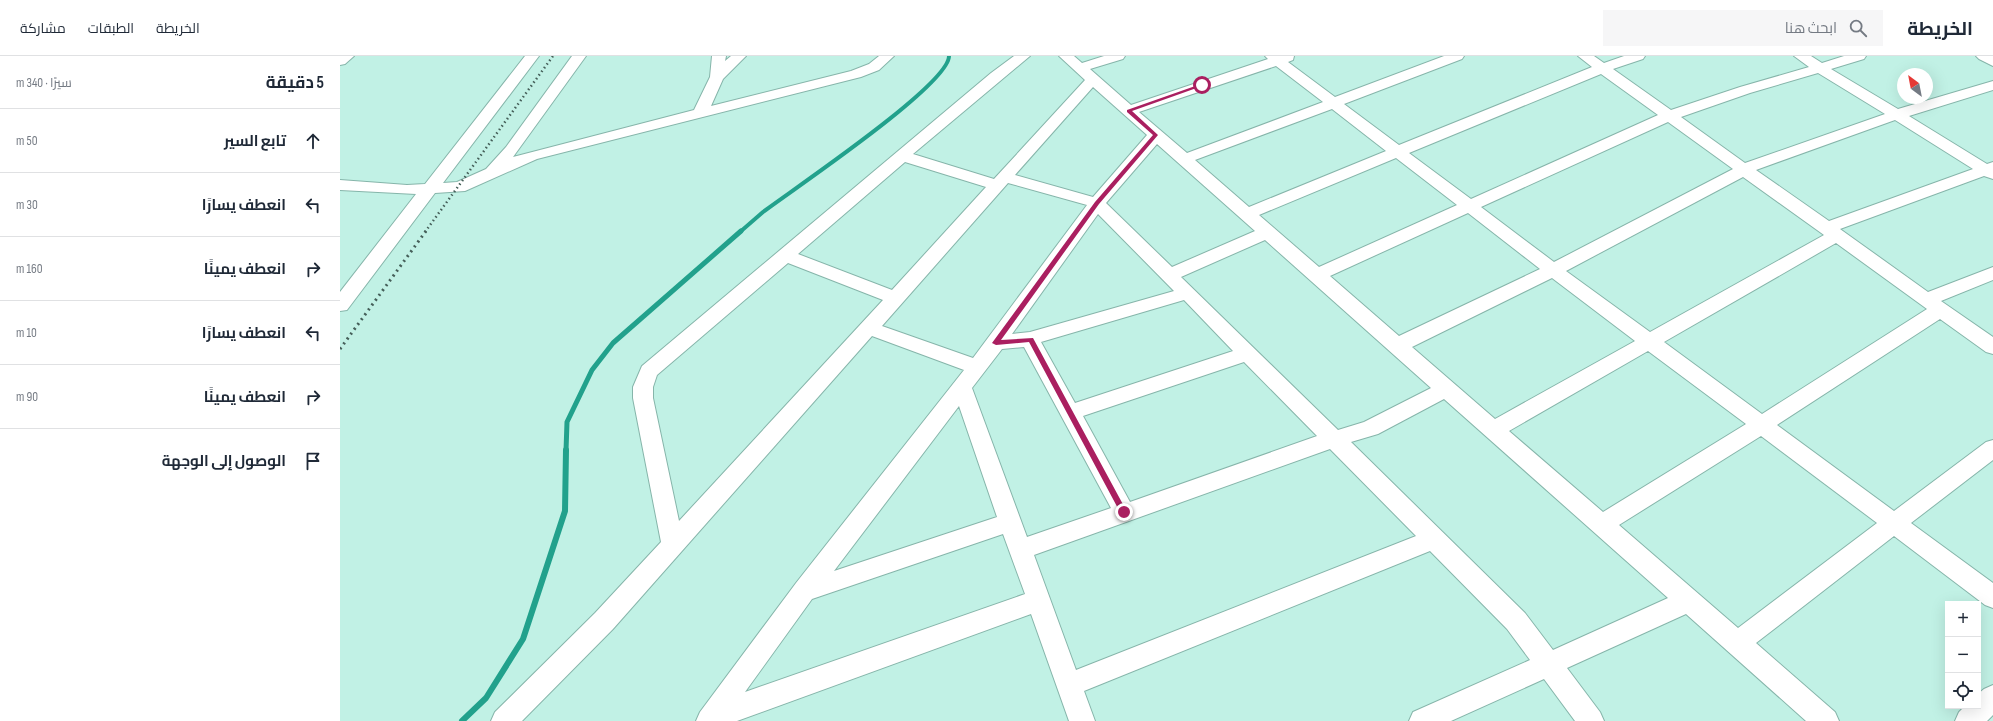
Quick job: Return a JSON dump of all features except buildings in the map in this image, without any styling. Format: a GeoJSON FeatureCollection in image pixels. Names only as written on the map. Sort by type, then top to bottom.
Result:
{"type":"FeatureCollection","features":[{"type":"Feature","properties":{"kind":"street"},"geometry":{"type":"LineString","coordinates":[[340,61],[347,56]]}},
{"type":"Feature","properties":{"kind":"street"},"geometry":{"type":"LineString","coordinates":[[340,305],[532,56]]}},
{"type":"Feature","properties":{"kind":"street"},"geometry":{"type":"LineString","coordinates":[[490,173],[510,150],[579,56]]}},
{"type":"Feature","properties":{"kind":"street"},"geometry":{"type":"LineString","coordinates":[[700,114],[717,77],[719,56]]}},
{"type":"Feature","properties":{"kind":"street"},"geometry":{"type":"LineString","coordinates":[[717,77],[739,56]]}},
{"type":"Feature","properties":{"kind":"street"},"geometry":{"type":"LineString","coordinates":[[340,185],[382,189],[430,189],[459,187],[523,159],[856,74],[879,64],[887,56]]}},
{"type":"Feature","properties":{"kind":"street"},"geometry":{"type":"LineString","coordinates":[[673,545],[643,398],[643,387],[645,380],[655,365],[1012,63],[1023,56]]}},
{"type":"Feature","properties":{"kind":"street"},"geometry":{"type":"LineString","coordinates":[[504,721],[604,622],[1001,181],[1079,68],[1118,56]]}},
{"type":"Feature","properties":{"kind":"street"},"geometry":{"type":"LineString","coordinates":[[1185,159],[1457,56]]}},
{"type":"Feature","properties":{"kind":"street"},"geometry":{"type":"LineString","coordinates":[[1585,56],[1993,347]]}},
{"type":"Feature","properties":{"kind":"street"},"geometry":{"type":"LineString","coordinates":[[1246,214],[1602,68],[1638,56]]}},
{"type":"Feature","properties":{"kind":"street"},"geometry":{"type":"LineString","coordinates":[[1801,56],[1896,115],[1991,170]]}},
{"type":"Feature","properties":{"kind":"street"},"geometry":{"type":"LineString","coordinates":[[1316,275],[1669,116],[1745,90],[1859,56]]}},
{"type":"Feature","properties":{"kind":"street"},"geometry":{"type":"LineString","coordinates":[[1984,56],[1993,61]]}},
{"type":"Feature","properties":{"kind":"street"},"geometry":{"type":"LineString","coordinates":[[1128,111],[1280,57],[1335,103],[1469,206],[1993,597]]}},
{"type":"Feature","properties":{"kind":"street"},"geometry":{"type":"LineString","coordinates":[[1079,68],[1185,159],[1396,346],[1826,721]]}},
{"type":"Feature","properties":{"kind":"street"},"geometry":{"type":"LineString","coordinates":[[1396,346],[1554,270],[1745,170],[1772,158],[1896,115],[1993,85]]}},
{"type":"Feature","properties":{"kind":"street"},"geometry":{"type":"LineString","coordinates":[[710,719],[804,591],[996,343],[1097,203],[1156,135]]}},
{"type":"Feature","properties":{"kind":"street"},"geometry":{"type":"LineString","coordinates":[[902,156],[1097,203],[1246,354],[1516,622],[1591,721]]}},
{"type":"Feature","properties":{"kind":"street"},"geometry":{"type":"LineString","coordinates":[[1493,430],[1651,341],[1831,232],[1991,170]]}},
{"type":"Feature","properties":{"kind":"street"},"geometry":{"type":"LineString","coordinates":[[1169,275],[1267,232]]}},
{"type":"Feature","properties":{"kind":"street"},"geometry":{"type":"LineString","coordinates":[[785,255],[896,298]]}},
{"type":"Feature","properties":{"kind":"street"},"geometry":{"type":"LineString","coordinates":[[1602,525],[1763,424],[1934,304],[1993,273]]}},
{"type":"Feature","properties":{"kind":"street"},"geometry":{"type":"LineString","coordinates":[[996,343],[1030,339],[1187,293]]}},
{"type":"Feature","properties":{"kind":"street"},"geometry":{"type":"LineString","coordinates":[[869,328],[976,367]]}},
{"type":"Feature","properties":{"kind":"street"},"geometry":{"type":"LineString","coordinates":[[1030,339],[1124,512]]}},
{"type":"Feature","properties":{"kind":"street"},"geometry":{"type":"LineString","coordinates":[[1069,413],[1246,354]]}},
{"type":"Feature","properties":{"kind":"street"},"geometry":{"type":"LineString","coordinates":[[962,387],[1082,721]]}},
{"type":"Feature","properties":{"kind":"street"},"geometry":{"type":"LineString","coordinates":[[1020,550],[1124,512],[1371,428],[1446,389]]}},
{"type":"Feature","properties":{"kind":"street"},"geometry":{"type":"LineString","coordinates":[[1737,643],[1993,448]]}},
{"type":"Feature","properties":{"kind":"street"},"geometry":{"type":"LineString","coordinates":[[804,591],[1011,522]]}},
{"type":"Feature","properties":{"kind":"street"},"geometry":{"type":"LineString","coordinates":[[1069,685],[1434,539]]}},
{"type":"Feature","properties":{"kind":"street"},"geometry":{"type":"LineString","coordinates":[[710,719],[1039,600]]}},
{"type":"Feature","properties":{"kind":"street"},"geometry":{"type":"LineString","coordinates":[[1422,721],[1688,601]]}},
{"type":"Feature","properties":{"kind":"street"},"geometry":{"type":"LineString","coordinates":[[1968,721],[1993,698]]}},
{"type":"Feature","properties":{"kind":"waterway"},"geometry":{"type":"LineString","coordinates":[[740,232],[763,212],[835,161],[898,112],[924,90],[942,70],[949,56]]}},
{"type":"Feature","properties":{"kind":"waterway"},"geometry":{"type":"LineString","coordinates":[[566,451],[567,422],[592,370],[613,343],[741,231]]}},
{"type":"Feature","properties":{"kind":"waterway"},"geometry":{"type":"LineString","coordinates":[[462,721],[486,698],[523,639],[565,511],[566,450]]}},
{"type":"Feature","properties":{"kind":"railway"},"geometry":{"type":"LineString","coordinates":[[425,232],[553,56]]}},
{"type":"Feature","properties":{"kind":"railway"},"geometry":{"type":"LineString","coordinates":[[340,349],[426,231]]}},
{"type":"Feature","properties":{"kind":"route"},"geometry":{"type":"LineString","coordinates":[[1124,512],[1030,339],[996,343],[1097,203],[1156,135],[1128,111],[1202,85]]}}]}
